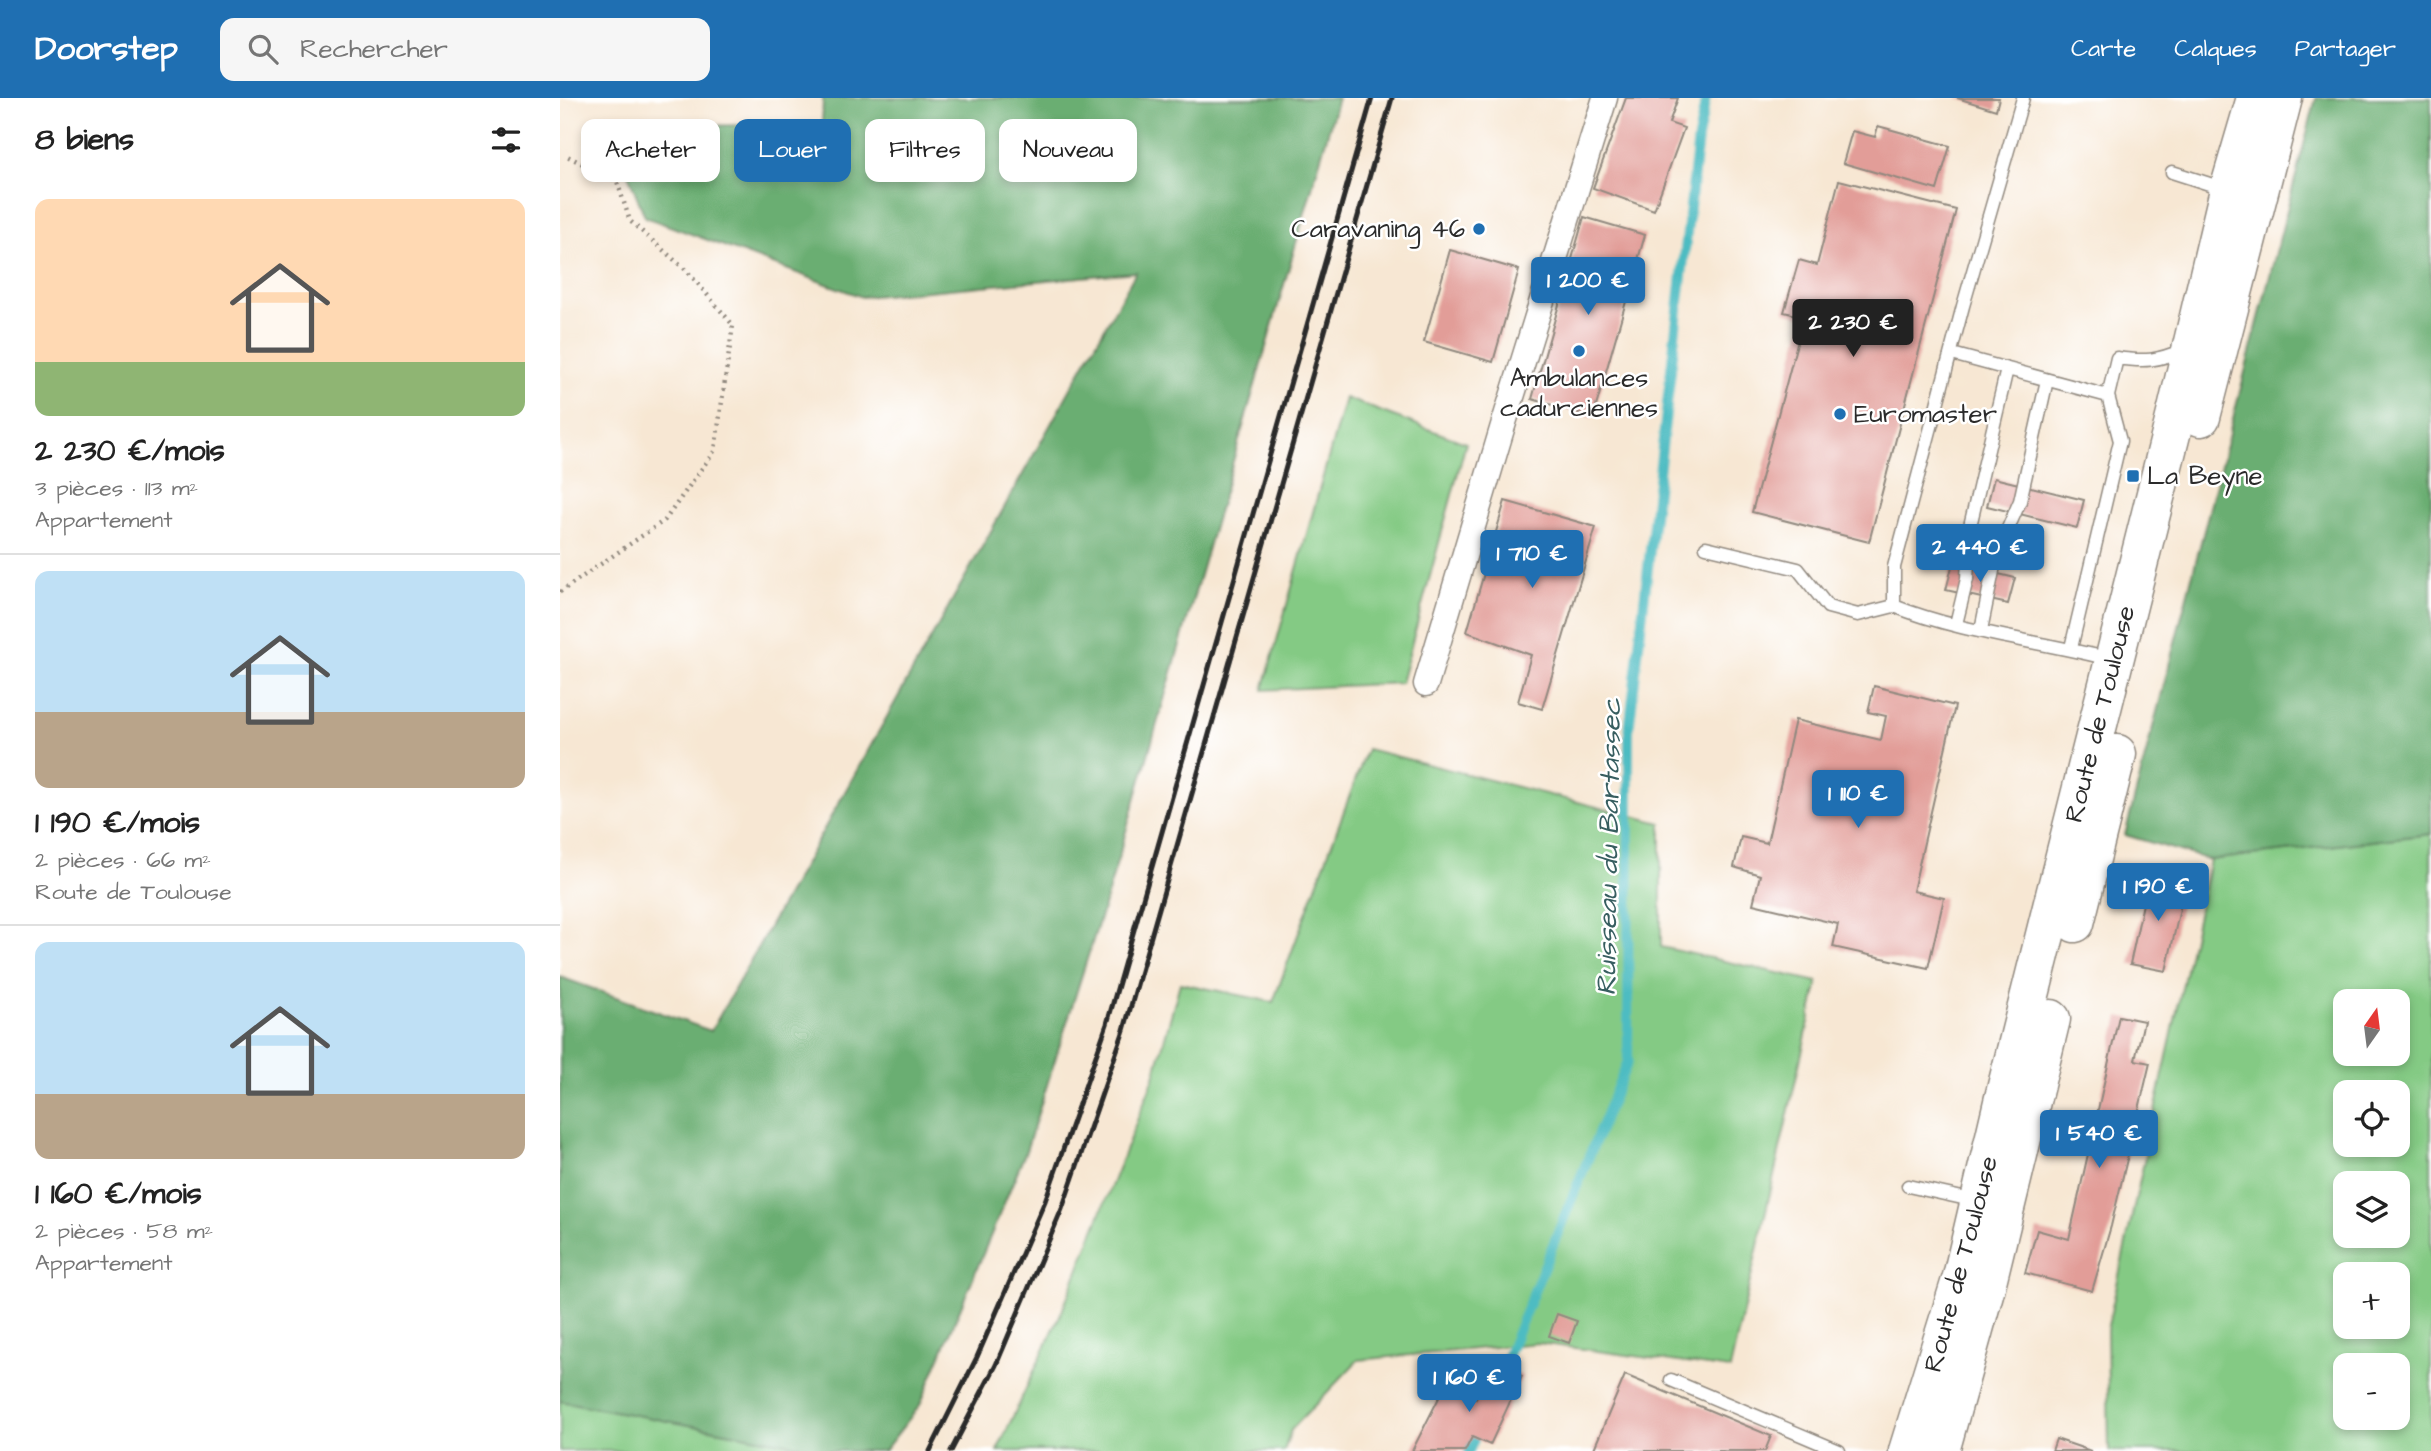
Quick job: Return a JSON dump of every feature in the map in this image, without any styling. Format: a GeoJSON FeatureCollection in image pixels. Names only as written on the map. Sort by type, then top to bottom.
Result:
{"type":"FeatureCollection","features":[{"type":"Feature","properties":{"kind":"main road","name":"Route de Toulouse"},"geometry":{"type":"LineString","coordinates":[[1908,1451],[1962,1277],[1992,1205],[2200,420],[2243,194],[2256,98]]}},
{"type":"Feature","properties":{"kind":"main road","name":"Route de Toulouse"},"geometry":{"type":"LineString","coordinates":[[1940,1451],[2069,834],[2115,660],[2190,347],[2243,194],[2283,98]]}},
{"type":"Feature","properties":{"kind":"street"},"geometry":{"type":"LineString","coordinates":[[1426,684],[1605,98]]}},
{"type":"Feature","properties":{"kind":"lane"},"geometry":{"type":"LineString","coordinates":[[1894,606],[1894,567],[2023,98]]}},
{"type":"Feature","properties":{"kind":"lane"},"geometry":{"type":"LineString","coordinates":[[2172,172],[2243,194]]}},
{"type":"Feature","properties":{"kind":"lane"},"geometry":{"type":"LineString","coordinates":[[2071,649],[2120,441],[2108,396],[2117,359],[2142,362],[2160,359],[2190,347]]}},
{"type":"Feature","properties":{"kind":"lane"},"geometry":{"type":"LineString","coordinates":[[1952,354],[2108,396]]}},
{"type":"Feature","properties":{"kind":"lane"},"geometry":{"type":"LineString","coordinates":[[1956,624],[1967,579],[1969,526],[2007,369]]}},
{"type":"Feature","properties":{"kind":"lane"},"geometry":{"type":"LineString","coordinates":[[1981,630],[1996,555],[2020,502],[2047,380]]}},
{"type":"Feature","properties":{"kind":"lane"},"geometry":{"type":"LineString","coordinates":[[1706,547],[1798,569],[1828,607],[1858,615],[1894,606],[1956,624],[2115,660]]}},
{"type":"Feature","properties":{"kind":"lane"},"geometry":{"type":"LineString","coordinates":[[1908,1186],[1992,1205]]}},
{"type":"Feature","properties":{"kind":"lane"},"geometry":{"type":"LineString","coordinates":[[1671,1380],[1839,1451]]}},
{"type":"Feature","properties":{"kind":"path"},"geometry":{"type":"LineString","coordinates":[[560,592],[665,520],[715,450],[733,325],[687,271],[630,221],[617,181],[565,155]]}},
{"type":"Feature","properties":{"kind":"green space"},"geometry":{"type":"Polygon","coordinates":[[[823,98],[1338,98],[1109,890],[1026,1151],[920,1405],[884,1451],[829,1451],[560,1401],[560,977],[711,1031],[1136,272],[862,297],[645,217],[631,182],[720,182],[720,125],[734,125],[734,182],[851,182],[851,119],[822,119],[823,98]]]}},
{"type":"Feature","properties":{"kind":"green space"},"geometry":{"type":"Polygon","coordinates":[[[2316,98],[2431,98],[2431,834],[2210,860],[2125,835],[2316,98]]]}},
{"type":"Feature","properties":{"kind":"green space"},"geometry":{"type":"Polygon","coordinates":[[[1345,398],[1466,443],[1401,683],[1263,690],[1345,398]]]}},
{"type":"Feature","properties":{"kind":"green space"},"geometry":{"type":"Polygon","coordinates":[[[1367,749],[1661,823],[1661,947],[1818,982],[1730,1369],[1538,1343],[1358,1360],[1291,1430],[1284,1451],[997,1451],[1062,1311],[1154,1077],[1180,983],[1273,1002],[1367,749]]]}},
{"type":"Feature","properties":{"kind":"green space"},"geometry":{"type":"Polygon","coordinates":[[[2431,834],[2431,1451],[2109,1451],[2107,1330],[2210,860],[2431,834]]]}},
{"type":"Feature","properties":{"kind":"green space"},"geometry":{"type":"Polygon","coordinates":[[[560,1401],[829,1451],[560,1451],[560,1401]]]}},
{"type":"Feature","properties":{"kind":"building"},"geometry":{"type":"Polygon","coordinates":[[[1626,98],[1678,98],[1669,123],[1684,128],[1654,210],[1593,188],[1626,98]]]}},
{"type":"Feature","properties":{"kind":"building"},"geometry":{"type":"Polygon","coordinates":[[[1957,98],[1999,98],[1996,110],[1957,98]]]}},
{"type":"Feature","properties":{"kind":"building"},"geometry":{"type":"Polygon","coordinates":[[[1878,126],[1950,146],[1937,190],[1843,163],[1852,131],[1875,137],[1878,126]]]}},
{"type":"Feature","properties":{"kind":"building","name":"Euromaster"},"geometry":{"type":"Polygon","coordinates":[[[1839,180],[1956,210],[1869,542],[1752,512],[1804,317],[1784,312],[1799,260],[1817,265],[1839,180]]]}},
{"type":"Feature","properties":{"kind":"building","name":"Ambulances cadurciennes"},"geometry":{"type":"Polygon","coordinates":[[[1584,217],[1645,235],[1593,417],[1532,399],[1584,217]]]}},
{"type":"Feature","properties":{"kind":"building"},"geometry":{"type":"Polygon","coordinates":[[[1450,250],[1519,270],[1493,362],[1424,342],[1450,250]]]}},
{"type":"Feature","properties":{"kind":"building"},"geometry":{"type":"Polygon","coordinates":[[[1994,478],[2084,500],[2077,528],[1987,506],[1994,478]]]}},
{"type":"Feature","properties":{"kind":"building"},"geometry":{"type":"Polygon","coordinates":[[[1505,501],[1596,527],[1542,709],[1518,702],[1531,655],[1467,632],[1505,501]]]}},
{"type":"Feature","properties":{"kind":"building"},"geometry":{"type":"Polygon","coordinates":[[[1953,563],[2015,578],[2008,604],[1946,590],[1953,563]]]}},
{"type":"Feature","properties":{"kind":"building"},"geometry":{"type":"Polygon","coordinates":[[[1874,686],[1955,706],[1913,891],[1944,898],[1928,968],[1833,947],[1838,924],[1753,904],[1760,875],[1734,867],[1741,837],[1767,843],[1795,720],[1881,740],[1886,716],[1868,712],[1874,686]]]}},
{"type":"Feature","properties":{"kind":"building"},"geometry":{"type":"Polygon","coordinates":[[[2149,876],[2186,882],[2166,971],[2130,964],[2149,876]]]}},
{"type":"Feature","properties":{"kind":"building"},"geometry":{"type":"Polygon","coordinates":[[[2119,1016],[2144,1021],[2135,1060],[2150,1063],[2111,1226],[2092,1291],[2025,1273],[2037,1230],[2069,1239],[2119,1016]]]}},
{"type":"Feature","properties":{"kind":"building"},"geometry":{"type":"Polygon","coordinates":[[[1557,1314],[1577,1321],[1569,1343],[1549,1336],[1557,1314]]]}},
{"type":"Feature","properties":{"kind":"building"},"geometry":{"type":"Polygon","coordinates":[[[1493,1363],[1522,1376],[1490,1445],[1472,1437],[1465,1451],[1412,1451],[1447,1382],[1476,1398],[1493,1363]]]}},
{"type":"Feature","properties":{"kind":"building"},"geometry":{"type":"Polygon","coordinates":[[[1625,1375],[1771,1436],[1765,1451],[1593,1451],[1625,1375]]]}},
{"type":"Feature","properties":{"kind":"building"},"geometry":{"type":"Polygon","coordinates":[[[2056,1439],[2091,1451],[2052,1451],[2056,1439]]]}},
{"type":"Feature","properties":{"kind":"waterway","name":"Ruisseau du Bartassec"},"geometry":{"type":"LineString","coordinates":[[1503,1367],[1628,1061],[1629,731],[1698,138],[1706,98]]}},
{"type":"Feature","properties":{"kind":"waterway","name":"Ruisseau du Bartassec"},"geometry":{"type":"LineString","coordinates":[[1469,1451],[1475,1437]]}},
{"type":"Feature","properties":{"kind":"railway"},"geometry":{"type":"LineString","coordinates":[[930,1451],[977,1357],[1045,1201],[1107,1024],[1372,98]]}},
{"type":"Feature","properties":{"kind":"railway"},"geometry":{"type":"LineString","coordinates":[[951,1451],[996,1365],[1062,1209],[1124,1030],[1392,98]]}},
{"type":"Feature","properties":{"kind":"place","name":"Caravaning 46"},"geometry":{"type":"Point","coordinates":[1479,229]}},
{"type":"Feature","properties":{"kind":"place","name":"Ambulances cadurciennes"},"geometry":{"type":"Point","coordinates":[1579,351]}},
{"type":"Feature","properties":{"kind":"place","name":"Euromaster"},"geometry":{"type":"Point","coordinates":[1840,414]}},
{"type":"Feature","properties":{"kind":"place","name":"La Beyne"},"geometry":{"type":"Point","coordinates":[2133,476]}}]}
